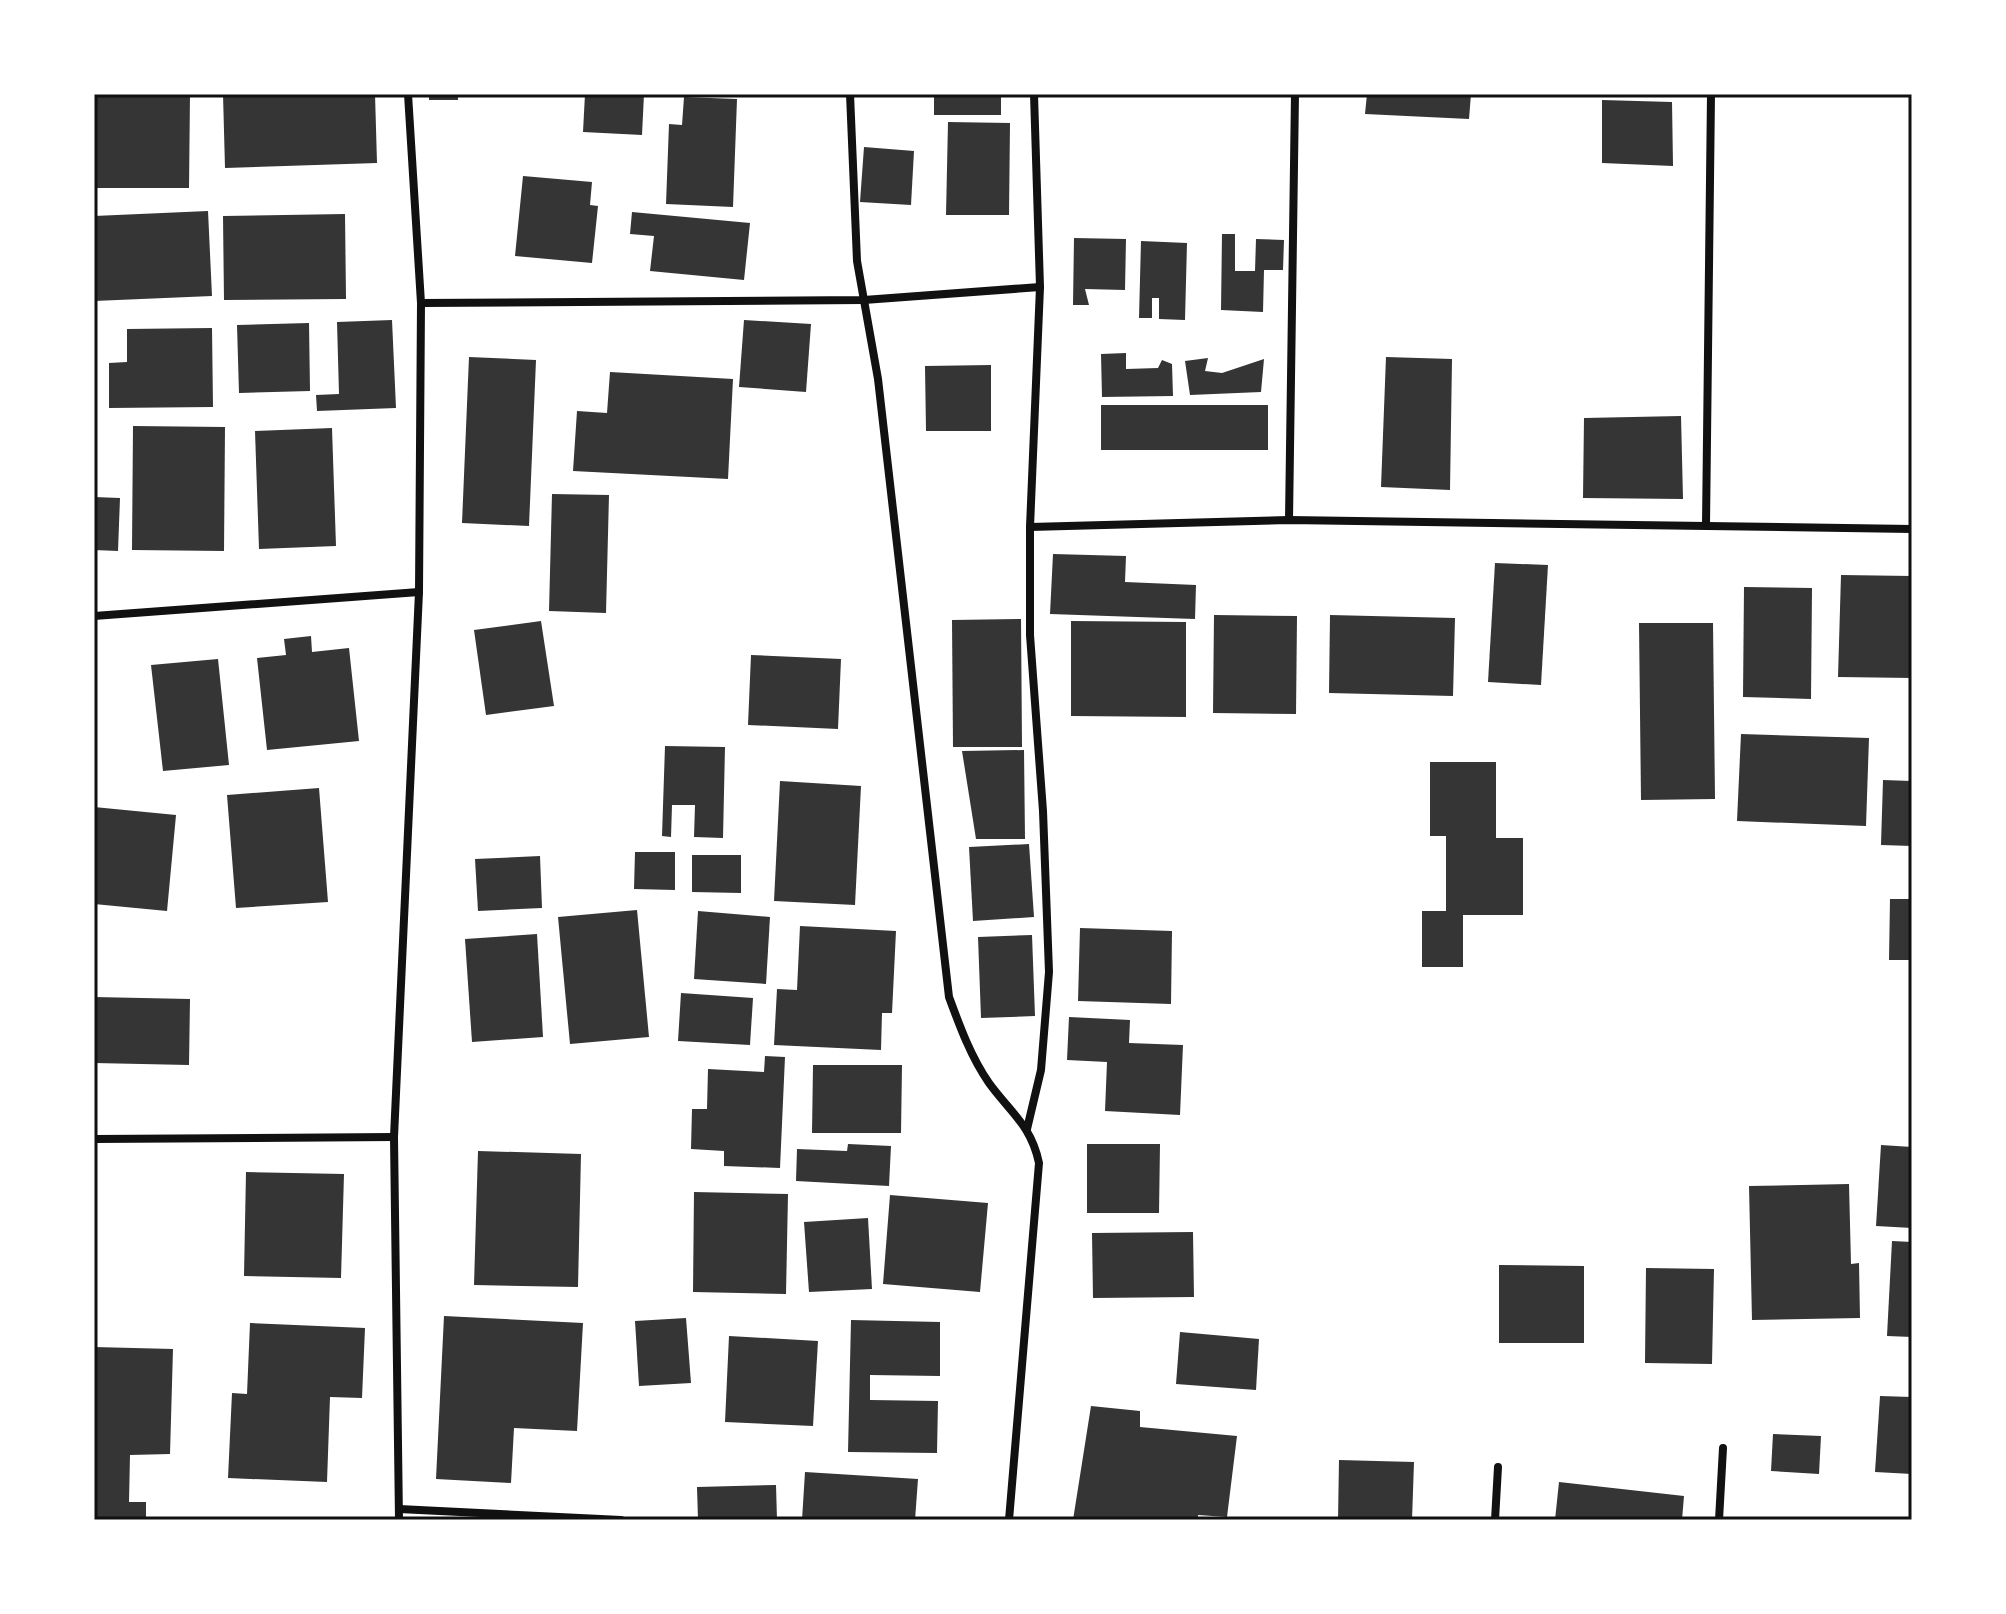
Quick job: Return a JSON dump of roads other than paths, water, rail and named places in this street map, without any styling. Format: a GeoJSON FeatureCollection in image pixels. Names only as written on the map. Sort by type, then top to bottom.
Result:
{"type":"FeatureCollection","features":[{"type":"Feature","properties":{"kind":"street"},"geometry":{"type":"LineString","coordinates":[[399,1520],[394,1137],[419,592],[421,303],[408,94]]}},
{"type":"Feature","properties":{"kind":"street"},"geometry":{"type":"LineString","coordinates":[[850,94],[857,261],[878,379],[941,951],[949,997],[965,1042],[989,1083],[1027,1129],[1035,1144],[1039,1181],[1009,1520]]}},
{"type":"Feature","properties":{"kind":"street"},"geometry":{"type":"LineString","coordinates":[[1027,1129],[1041,1070],[1049,972],[1043,811],[1030,635],[1030,527],[1040,287],[1034,94]]}},
{"type":"Feature","properties":{"kind":"street"},"geometry":{"type":"LineString","coordinates":[[1289,520],[1295,94]]}},
{"type":"Feature","properties":{"kind":"street"},"geometry":{"type":"LineString","coordinates":[[1706,525],[1711,94]]}},
{"type":"Feature","properties":{"kind":"street"},"geometry":{"type":"LineString","coordinates":[[421,303],[864,300],[1040,287]]}},
{"type":"Feature","properties":{"kind":"street"},"geometry":{"type":"LineString","coordinates":[[1030,527],[1289,520],[1912,529]]}},
{"type":"Feature","properties":{"kind":"street"},"geometry":{"type":"LineString","coordinates":[[94,616],[419,592]]}},
{"type":"Feature","properties":{"kind":"street"},"geometry":{"type":"LineString","coordinates":[[94,1139],[394,1137]]}},
{"type":"Feature","properties":{"kind":"street"},"geometry":{"type":"LineString","coordinates":[[1719,1520],[1723,1448]]}},
{"type":"Feature","properties":{"kind":"street"},"geometry":{"type":"LineString","coordinates":[[1495,1520],[1498,1467]]}},
{"type":"Feature","properties":{"kind":"street"},"geometry":{"type":"LineString","coordinates":[[399,1509],[621,1520]]}}]}
